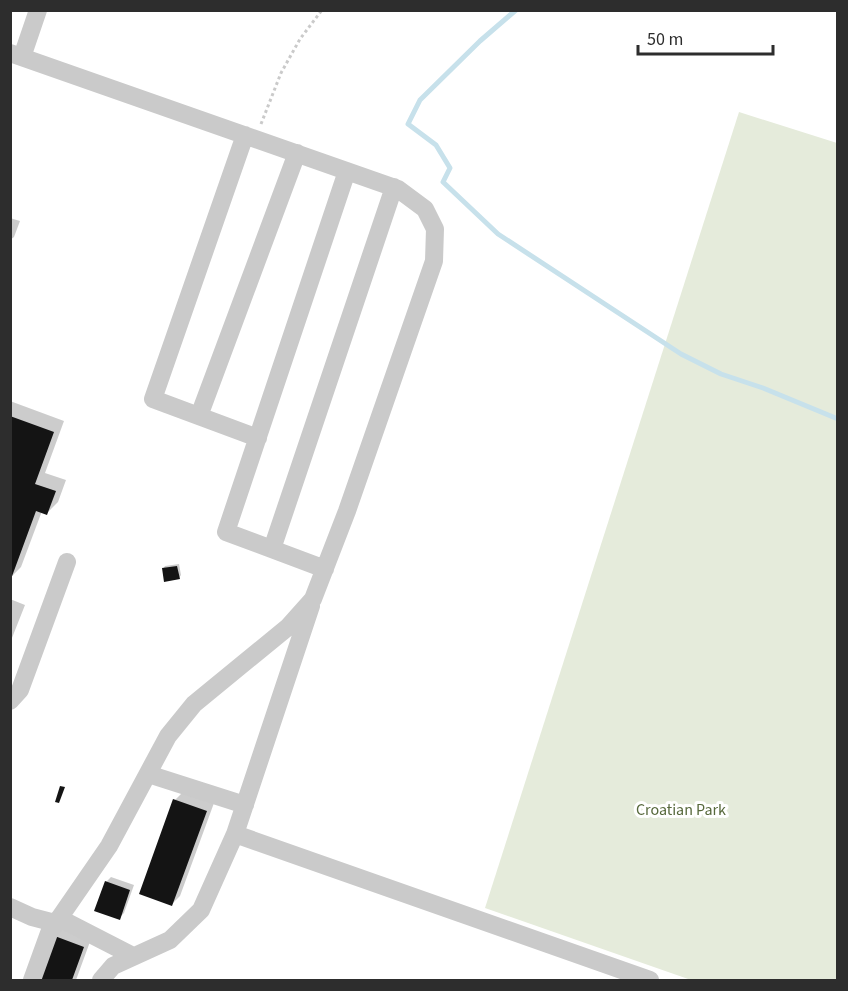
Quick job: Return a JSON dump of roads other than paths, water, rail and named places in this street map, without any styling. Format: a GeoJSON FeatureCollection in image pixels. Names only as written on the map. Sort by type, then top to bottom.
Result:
{"type":"FeatureCollection","features":[{"type":"Feature","properties":{"kind":"lane"},"geometry":{"type":"LineString","coordinates":[[38,10],[16,55],[394,187],[425,209],[435,229],[434,261],[347,511],[313,599],[235,834],[201,910],[170,940],[113,966],[101,981]]}},
{"type":"Feature","properties":{"kind":"lane"},"geometry":{"type":"LineString","coordinates":[[250,137],[153,399],[258,438]]}},
{"type":"Feature","properties":{"kind":"lane"},"geometry":{"type":"LineString","coordinates":[[199,416],[297,153]]}},
{"type":"Feature","properties":{"kind":"lane"},"geometry":{"type":"LineString","coordinates":[[325,569],[226,532],[347,171]]}},
{"type":"Feature","properties":{"kind":"lane"},"geometry":{"type":"LineString","coordinates":[[272,549],[394,187]]}},
{"type":"Feature","properties":{"kind":"lane"},"geometry":{"type":"LineString","coordinates":[[10,701],[20,690],[67,562]]}},
{"type":"Feature","properties":{"kind":"lane"},"geometry":{"type":"LineString","coordinates":[[32,981],[49,933],[109,846],[168,736],[194,704],[288,627],[313,599]]}},
{"type":"Feature","properties":{"kind":"lane"},"geometry":{"type":"LineString","coordinates":[[148,774],[245,805]]}},
{"type":"Feature","properties":{"kind":"lane"},"geometry":{"type":"LineString","coordinates":[[235,834],[650,981]]}},
{"type":"Feature","properties":{"kind":"lane"},"geometry":{"type":"LineString","coordinates":[[10,907],[32,917],[57,920],[133,956]]}},
{"type":"Feature","properties":{"kind":"waterway"},"geometry":{"type":"LineString","coordinates":[[516,10],[480,41],[420,100],[408,124],[436,145],[450,168],[443,182],[498,234],[681,354],[721,374],[763,388],[838,419]]}},
{"type":"Feature","properties":{"kind":"park label","name":"Croatian Park"},"geometry":{"type":"Point","coordinates":[681,810]}}]}
